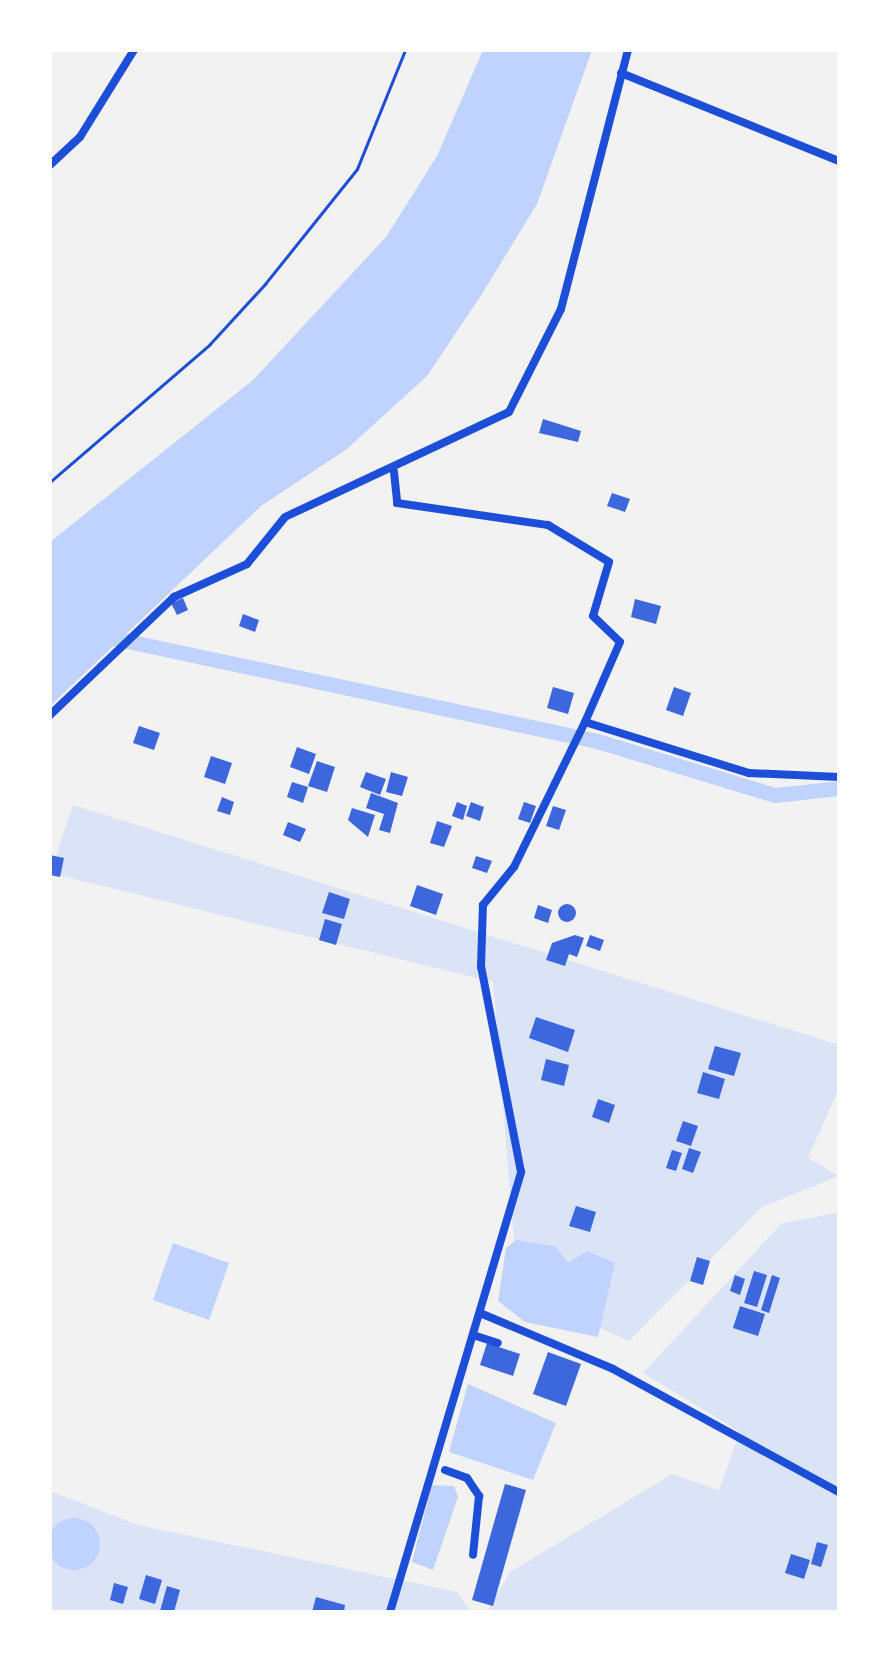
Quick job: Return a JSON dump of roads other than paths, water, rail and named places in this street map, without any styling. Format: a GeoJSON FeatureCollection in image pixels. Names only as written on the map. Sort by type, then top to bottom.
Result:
{"type":"FeatureCollection","features":[{"type":"Feature","properties":{"kind":"street"},"geometry":{"type":"LineString","coordinates":[[50,165],[80,137],[134,50]]}},
{"type":"Feature","properties":{"kind":"street"},"geometry":{"type":"LineString","coordinates":[[50,715],[174,597],[247,564],[284,517],[394,472],[509,412],[561,308],[628,50]]}},
{"type":"Feature","properties":{"kind":"street"},"geometry":{"type":"LineString","coordinates":[[622,73],[839,161]]}},
{"type":"Feature","properties":{"kind":"street"},"geometry":{"type":"LineString","coordinates":[[390,1612],[521,1172],[481,967],[483,905],[514,868],[620,642],[592,616],[609,562],[548,526],[397,503],[394,472]]}},
{"type":"Feature","properties":{"kind":"street"},"geometry":{"type":"LineString","coordinates":[[583,726],[750,773],[839,777]]}},
{"type":"Feature","properties":{"kind":"street"},"geometry":{"type":"LineString","coordinates":[[480,1314],[613,1369],[839,1492]]}},
{"type":"Feature","properties":{"kind":"street"},"geometry":{"type":"LineString","coordinates":[[473,1334],[498,1343]]}},
{"type":"Feature","properties":{"kind":"street"},"geometry":{"type":"LineString","coordinates":[[444,1470],[467,1478],[479,1496],[474,1555]]}},
{"type":"Feature","properties":{"kind":"water"},"geometry":{"type":"Polygon","coordinates":[[[483,50],[592,50],[537,204],[482,294],[427,376],[347,449],[261,506],[50,706],[50,542],[253,380],[386,237],[437,156],[483,50]]]}},
{"type":"Feature","properties":{"kind":"water"},"geometry":{"type":"Polygon","coordinates":[[[516,1240],[555,1246],[568,1263],[587,1251],[615,1263],[598,1337],[525,1322],[498,1301],[506,1248],[516,1240]]]}},
{"type":"Feature","properties":{"kind":"water"},"geometry":{"type":"Polygon","coordinates":[[[173,1243],[229,1263],[209,1320],[153,1300],[173,1243]]]}},
{"type":"Feature","properties":{"kind":"water"},"geometry":{"type":"Polygon","coordinates":[[[468,1384],[556,1423],[533,1480],[449,1452],[468,1384]]]}},
{"type":"Feature","properties":{"kind":"water"},"geometry":{"type":"Polygon","coordinates":[[[432,1485],[454,1486],[458,1497],[433,1570],[412,1562],[432,1485]]]}},
{"type":"Feature","properties":{"kind":"water"},"geometry":{"type":"Polygon","coordinates":[[[74,1518],[92,1526],[100,1544],[92,1562],[74,1570],[56,1562],[48,1544],[56,1526],[74,1518]]]}},
{"type":"Feature","properties":{"kind":"waterway"},"geometry":{"type":"LineString","coordinates":[[99,635],[597,741],[775,795],[839,788]]}}]}
